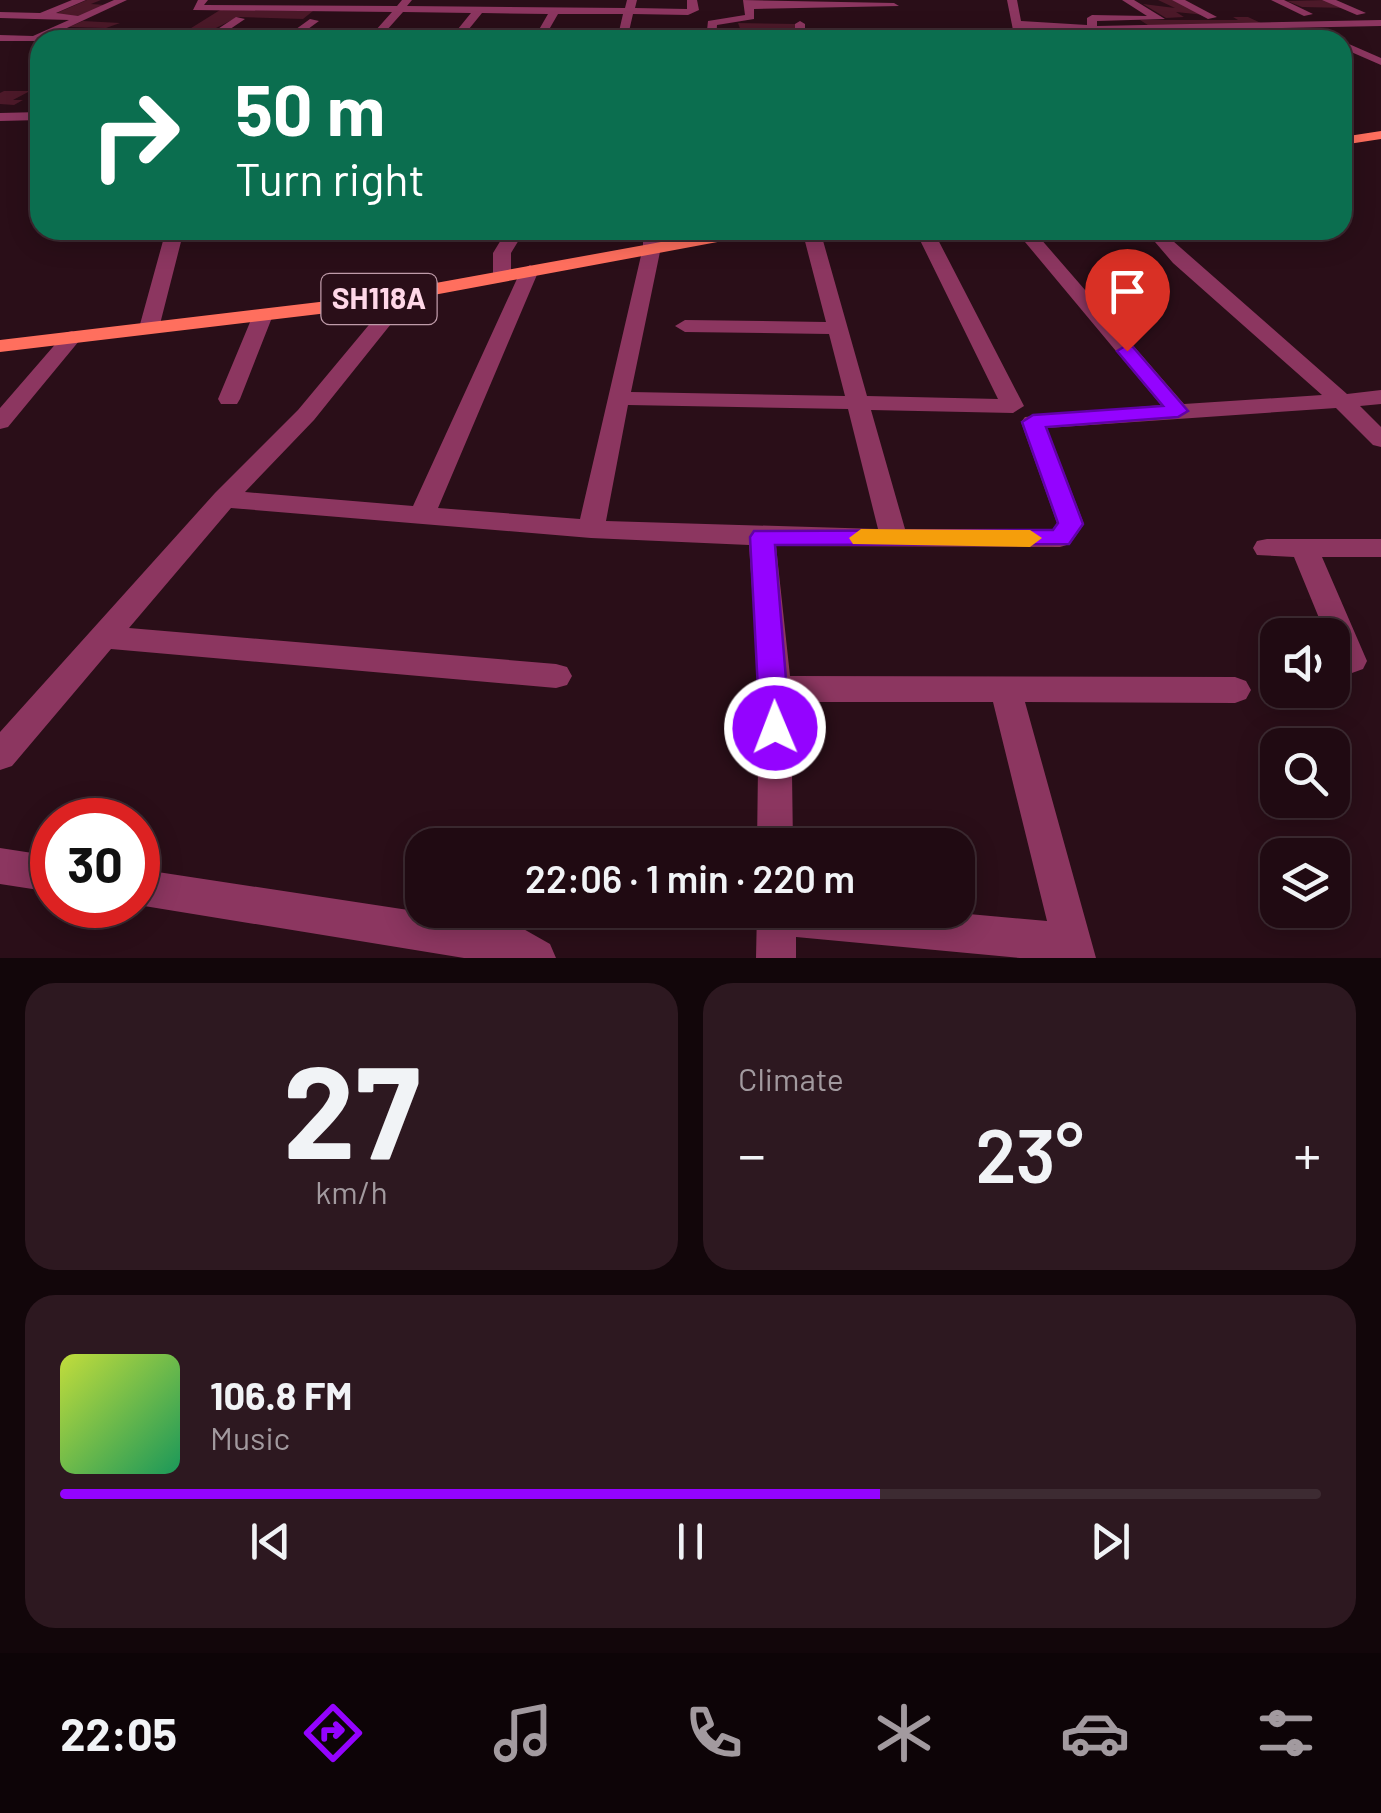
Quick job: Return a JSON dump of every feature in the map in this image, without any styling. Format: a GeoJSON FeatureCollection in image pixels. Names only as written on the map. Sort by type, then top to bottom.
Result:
{"type":"FeatureCollection","features":[{"type":"Feature","properties":{"kind":"main road"},"geometry":{"type":"LineString","coordinates":[[1352,139],[1381,135]]}},
{"type":"Feature","properties":{"kind":"main road","name":"SH118A"},"geometry":{"type":"LineString","coordinates":[[0,346],[405,294],[530,270],[648,240]]}},
{"type":"Feature","properties":{"kind":"street"},"geometry":{"type":"LineString","coordinates":[[41,16],[80,0]]}},
{"type":"Feature","properties":{"kind":"street"},"geometry":{"type":"LineString","coordinates":[[56,30],[122,0]]}},
{"type":"Feature","properties":{"kind":"street"},"geometry":{"type":"LineString","coordinates":[[203,0],[198,8],[403,4],[555,11],[631,6],[688,12],[694,10],[692,0]]}},
{"type":"Feature","properties":{"kind":"street"},"geometry":{"type":"LineString","coordinates":[[1012,0],[1017,30]]}},
{"type":"Feature","properties":{"kind":"street"},"geometry":{"type":"LineString","coordinates":[[1127,0],[1170,30]]}},
{"type":"Feature","properties":{"kind":"street"},"geometry":{"type":"LineString","coordinates":[[1177,0],[1227,30]]}},
{"type":"Feature","properties":{"kind":"street"},"geometry":{"type":"LineString","coordinates":[[1276,0],[1321,30]]}},
{"type":"Feature","properties":{"kind":"street"},"geometry":{"type":"LineString","coordinates":[[1327,0],[1381,26]]}},
{"type":"Feature","properties":{"kind":"street"},"geometry":{"type":"LineString","coordinates":[[712,30],[712,23],[747,18],[748,3],[821,8],[893,3],[902,19]]}},
{"type":"Feature","properties":{"kind":"street"},"geometry":{"type":"LineString","coordinates":[[381,30],[403,4]]}},
{"type":"Feature","properties":{"kind":"street"},"geometry":{"type":"LineString","coordinates":[[462,30],[479,10]]}},
{"type":"Feature","properties":{"kind":"street"},"geometry":{"type":"LineString","coordinates":[[544,30],[555,11]]}},
{"type":"Feature","properties":{"kind":"street"},"geometry":{"type":"LineString","coordinates":[[1015,24],[1089,19],[1163,24],[1364,18],[1381,13]]}},
{"type":"Feature","properties":{"kind":"street"},"geometry":{"type":"LineString","coordinates":[[0,14],[84,18]]}},
{"type":"Feature","properties":{"kind":"street"},"geometry":{"type":"LineString","coordinates":[[0,23],[19,16]]}},
{"type":"Feature","properties":{"kind":"street"},"geometry":{"type":"LineString","coordinates":[[222,30],[240,19]]}},
{"type":"Feature","properties":{"kind":"street"},"geometry":{"type":"LineString","coordinates":[[301,30],[314,21]]}},
{"type":"Feature","properties":{"kind":"street"},"geometry":{"type":"LineString","coordinates":[[800,24],[800,30]]}},
{"type":"Feature","properties":{"kind":"street"},"geometry":{"type":"LineString","coordinates":[[0,38],[30,39]]}},
{"type":"Feature","properties":{"kind":"street"},"geometry":{"type":"LineString","coordinates":[[1,54],[30,41]]}},
{"type":"Feature","properties":{"kind":"street"},"geometry":{"type":"LineString","coordinates":[[1352,49],[1381,63]]}},
{"type":"Feature","properties":{"kind":"street"},"geometry":{"type":"LineString","coordinates":[[1352,63],[1381,63]]}},
{"type":"Feature","properties":{"kind":"street"},"geometry":{"type":"LineString","coordinates":[[0,118],[30,116]]}},
{"type":"Feature","properties":{"kind":"street"},"geometry":{"type":"LineString","coordinates":[[149,328],[172,240]]}},
{"type":"Feature","properties":{"kind":"street"},"geometry":{"type":"LineString","coordinates":[[502,276],[502,253],[510,240]]}},
{"type":"Feature","properties":{"kind":"street"},"geometry":{"type":"LineString","coordinates":[[590,529],[652,240]]}},
{"type":"Feature","properties":{"kind":"street"},"geometry":{"type":"LineString","coordinates":[[814,240],[894,538]]}},
{"type":"Feature","properties":{"kind":"street"},"geometry":{"type":"LineString","coordinates":[[224,499],[590,529],[762,537],[1060,538],[1071,524],[1023,414],[929,240]]}},
{"type":"Feature","properties":{"kind":"street"},"geometry":{"type":"LineString","coordinates":[[1033,240],[1178,411]]}},
{"type":"Feature","properties":{"kind":"street"},"geometry":{"type":"LineString","coordinates":[[1164,240],[1178,259],[1342,401],[1381,440]]}},
{"type":"Feature","properties":{"kind":"street"},"geometry":{"type":"LineString","coordinates":[[422,514],[530,270]]}},
{"type":"Feature","properties":{"kind":"street"},"geometry":{"type":"LineString","coordinates":[[0,756],[224,499],[306,415],[405,294]]}},
{"type":"Feature","properties":{"kind":"street"},"geometry":{"type":"LineString","coordinates":[[229,398],[263,314]]}},
{"type":"Feature","properties":{"kind":"street"},"geometry":{"type":"LineString","coordinates":[[685,326],[838,328]]}},
{"type":"Feature","properties":{"kind":"street"},"geometry":{"type":"LineString","coordinates":[[0,422],[72,337]]}},
{"type":"Feature","properties":{"kind":"street"},"geometry":{"type":"LineString","coordinates":[[618,398],[860,404],[1088,418],[1381,398]]}},
{"type":"Feature","properties":{"kind":"street"},"geometry":{"type":"LineString","coordinates":[[762,537],[775,689],[776,828]]}},
{"type":"Feature","properties":{"kind":"street"},"geometry":{"type":"LineString","coordinates":[[1266,548],[1381,548]]}},
{"type":"Feature","properties":{"kind":"street"},"geometry":{"type":"LineString","coordinates":[[1304,548],[1352,662]]}},
{"type":"Feature","properties":{"kind":"street"},"geometry":{"type":"LineString","coordinates":[[105,637],[556,676]]}},
{"type":"Feature","properties":{"kind":"street"},"geometry":{"type":"LineString","coordinates":[[775,689],[1235,690]]}},
{"type":"Feature","properties":{"kind":"street"},"geometry":{"type":"LineString","coordinates":[[897,928],[1074,950],[1006,689]]}},
{"type":"Feature","properties":{"kind":"street"},"geometry":{"type":"LineString","coordinates":[[0,866],[30,871]]}},
{"type":"Feature","properties":{"kind":"street"},"geometry":{"type":"LineString","coordinates":[[160,890],[520,947],[536,958]]}},
{"type":"Feature","properties":{"kind":"street"},"geometry":{"type":"LineString","coordinates":[[776,928],[776,958]]}},
{"type":"Feature","properties":{"kind":"building"},"geometry":{"type":"Polygon","coordinates":[[[87,0],[101,0],[91,4],[106,5],[82,16],[50,16],[87,0]]]}},
{"type":"Feature","properties":{"kind":"building"},"geometry":{"type":"Polygon","coordinates":[[[1158,0],[1173,0],[1205,15],[1176,12],[1184,17],[1166,18],[1143,4],[1175,8],[1158,0]]]}},
{"type":"Feature","properties":{"kind":"building"},"geometry":{"type":"Polygon","coordinates":[[[1326,0],[1347,8],[1302,7],[1287,1],[1326,0]]]}},
{"type":"Feature","properties":{"kind":"building"},"geometry":{"type":"Polygon","coordinates":[[[220,10],[313,11],[303,19],[238,17],[212,30],[188,30],[220,10]]]}},
{"type":"Feature","properties":{"kind":"building"},"geometry":{"type":"Polygon","coordinates":[[[1233,17],[1248,17],[1263,24],[1151,27],[1140,20],[1238,20],[1233,17]]]}},
{"type":"Feature","properties":{"kind":"building"},"geometry":{"type":"Polygon","coordinates":[[[83,21],[120,23],[106,28],[69,27],[83,21]]]}},
{"type":"Feature","properties":{"kind":"building"},"geometry":{"type":"Polygon","coordinates":[[[738,23],[797,24],[795,28],[740,30],[738,23]]]}},
{"type":"Feature","properties":{"kind":"building"},"geometry":{"type":"Polygon","coordinates":[[[30,91],[13,100],[23,100],[14,105],[0,104],[0,93],[30,91]]]}},
{"type":"Feature","properties":{"kind":"slow traffic"},"geometry":{"type":"LineString","coordinates":[[861,538],[1030,538]]}},
{"type":"Feature","properties":{"kind":"route"},"geometry":{"type":"LineString","coordinates":[[775,728],[762,537],[1060,538],[1071,524],[1033,422],[1178,411],[1127,351]]}}]}
